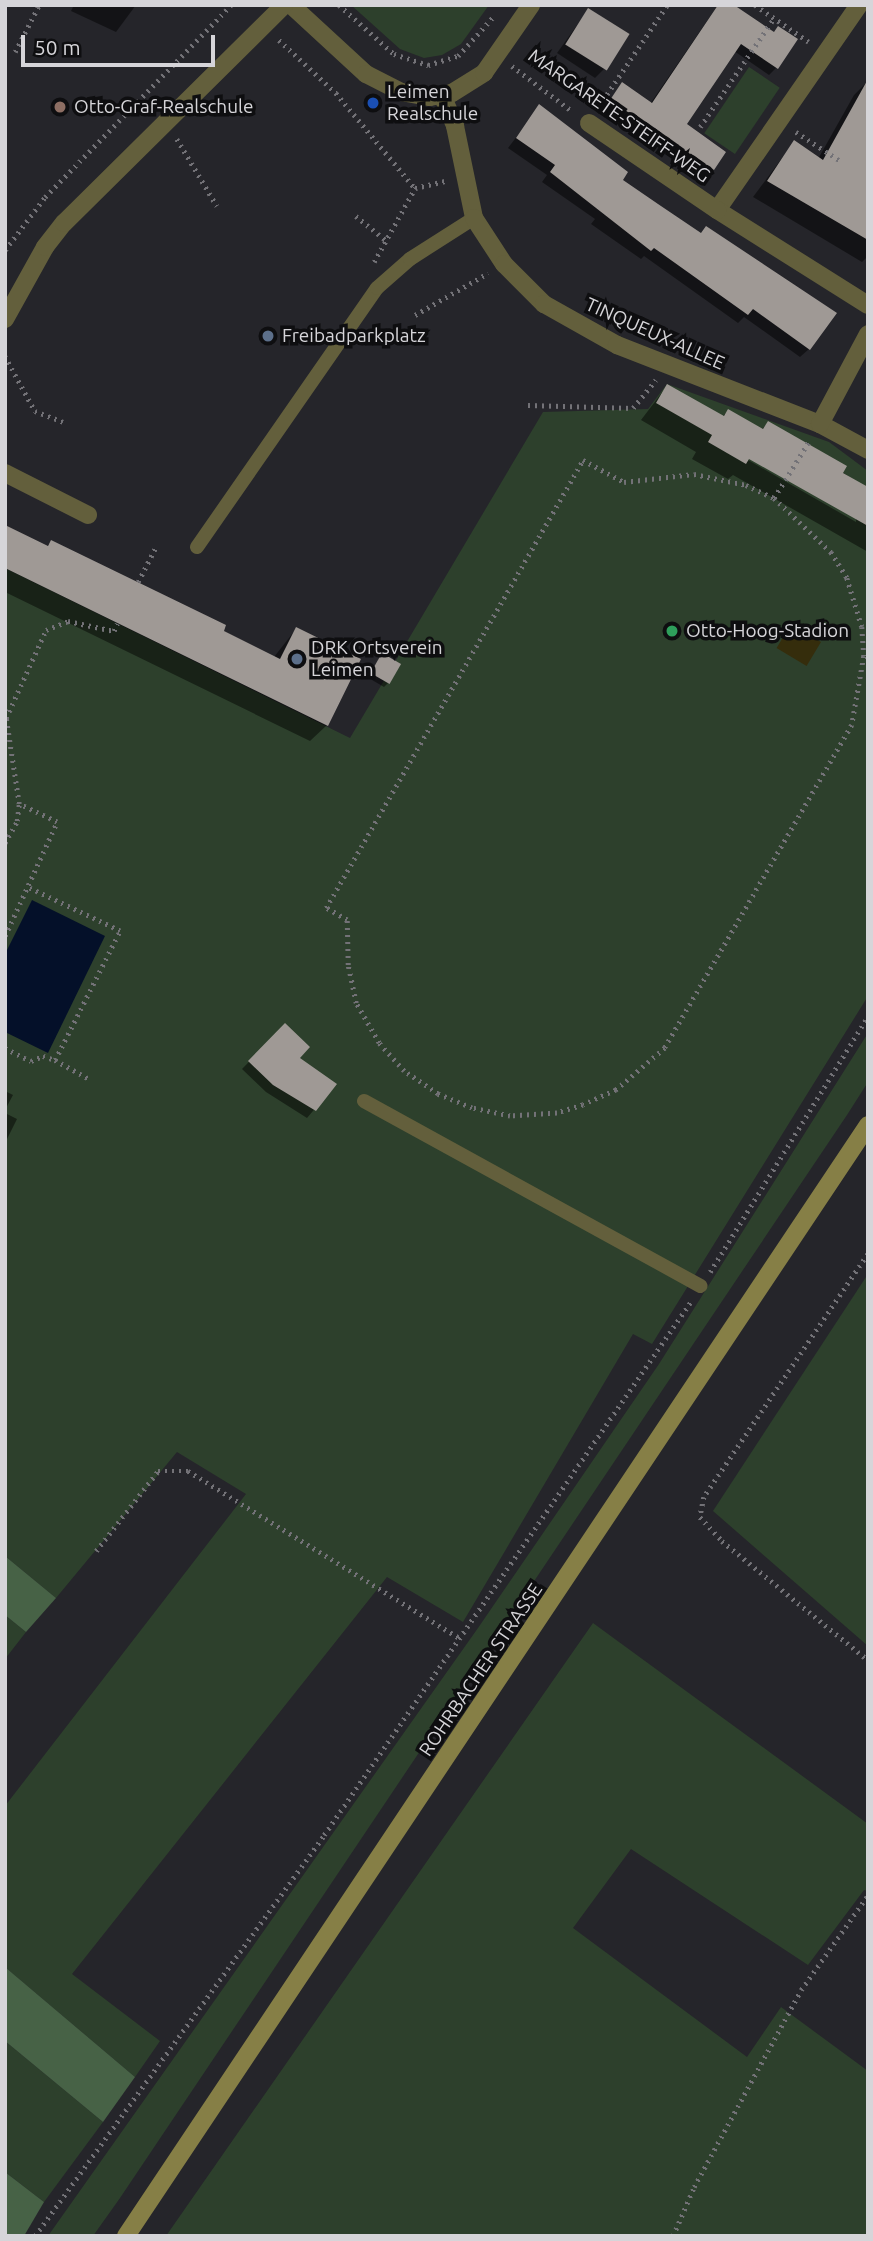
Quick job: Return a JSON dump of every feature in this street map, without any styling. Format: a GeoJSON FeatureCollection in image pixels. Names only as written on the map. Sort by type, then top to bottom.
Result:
{"type":"FeatureCollection","features":[{"type":"Feature","properties":{"kind":"main road","name":"ROHRBACHER STRASSE"},"geometry":{"type":"LineString","coordinates":[[126,2236],[868,1125]]}},
{"type":"Feature","properties":{"kind":"street"},"geometry":{"type":"LineString","coordinates":[[5,319],[45,247],[64,223],[284,5]]}},
{"type":"Feature","properties":{"kind":"street"},"geometry":{"type":"LineString","coordinates":[[291,5],[382,85],[415,96],[442,96],[469,85],[497,56],[531,5]]}},
{"type":"Feature","properties":{"kind":"street","name":"MARGARETE-STEIFF-WEG"},"geometry":{"type":"LineString","coordinates":[[717,210],[859,5]]}},
{"type":"Feature","properties":{"kind":"street","name":"TINQUEUX-ALLEE"},"geometry":{"type":"LineString","coordinates":[[442,96],[466,177],[474,218],[504,264],[544,304],[617,345],[820,424],[868,450]]}},
{"type":"Feature","properties":{"kind":"street","name":"MARGARETE-STEIFF-WEG"},"geometry":{"type":"LineString","coordinates":[[589,123],[717,210],[868,305]]}},
{"type":"Feature","properties":{"kind":"street"},"geometry":{"type":"LineString","coordinates":[[820,424],[868,334]]}},
{"type":"Feature","properties":{"kind":"street"},"geometry":{"type":"LineString","coordinates":[[5,473],[88,515]]}},
{"type":"Feature","properties":{"kind":"lane"},"geometry":{"type":"LineString","coordinates":[[197,547],[377,288],[410,259],[474,218]]}},
{"type":"Feature","properties":{"kind":"lane"},"geometry":{"type":"LineString","coordinates":[[364,1101],[701,1286]]}},
{"type":"Feature","properties":{"kind":"path"},"geometry":{"type":"LineString","coordinates":[[15,52],[39,5]]}},
{"type":"Feature","properties":{"kind":"path"},"geometry":{"type":"LineString","coordinates":[[5,250],[45,197],[231,5]]}},
{"type":"Feature","properties":{"kind":"path"},"geometry":{"type":"LineString","coordinates":[[339,5],[394,54],[428,65],[458,56],[502,5]]}},
{"type":"Feature","properties":{"kind":"path"},"geometry":{"type":"LineString","coordinates":[[589,123],[667,5]]}},
{"type":"Feature","properties":{"kind":"path"},"geometry":{"type":"LineString","coordinates":[[755,5],[825,53]]}},
{"type":"Feature","properties":{"kind":"path"},"geometry":{"type":"LineString","coordinates":[[700,127],[774,18]]}},
{"type":"Feature","properties":{"kind":"path"},"geometry":{"type":"LineString","coordinates":[[264,26],[336,93],[415,188]]}},
{"type":"Feature","properties":{"kind":"path","name":"MARGARETE-STEIFF-WEG"},"geometry":{"type":"LineString","coordinates":[[497,56],[589,123]]}},
{"type":"Feature","properties":{"kind":"path"},"geometry":{"type":"LineString","coordinates":[[167,120],[217,206]]}},
{"type":"Feature","properties":{"kind":"path"},"geometry":{"type":"LineString","coordinates":[[778,121],[842,162]]}},
{"type":"Feature","properties":{"kind":"path"},"geometry":{"type":"LineString","coordinates":[[371,267],[415,188],[466,177]]}},
{"type":"Feature","properties":{"kind":"path"},"geometry":{"type":"LineString","coordinates":[[356,216],[386,240]]}},
{"type":"Feature","properties":{"kind":"path"},"geometry":{"type":"LineString","coordinates":[[415,315],[504,264]]}},
{"type":"Feature","properties":{"kind":"path"},"geometry":{"type":"LineString","coordinates":[[5,356],[35,411],[63,422]]}},
{"type":"Feature","properties":{"kind":"path"},"geometry":{"type":"LineString","coordinates":[[528,405],[633,408],[666,365]]}},
{"type":"Feature","properties":{"kind":"path"},"geometry":{"type":"LineString","coordinates":[[774,498],[809,440]]}},
{"type":"Feature","properties":{"kind":"path"},"geometry":{"type":"LineString","coordinates":[[583,460],[624,482],[694,474],[721,477],[774,498],[831,552],[856,604],[864,656],[852,725],[665,1048],[651,1064],[616,1090],[557,1113],[510,1116],[472,1108],[438,1094],[404,1071],[379,1043],[356,1003],[348,965],[347,920],[326,908],[583,460]]}},
{"type":"Feature","properties":{"kind":"path"},"geometry":{"type":"LineString","coordinates":[[138,582],[155,548]]}},
{"type":"Feature","properties":{"kind":"path"},"geometry":{"type":"LineString","coordinates":[[5,843],[17,821],[19,803],[6,719],[46,630],[68,621],[114,631],[117,624]]}},
{"type":"Feature","properties":{"kind":"path"},"geometry":{"type":"LineString","coordinates":[[5,936],[57,822],[19,803]]}},
{"type":"Feature","properties":{"kind":"path"},"geometry":{"type":"LineString","coordinates":[[29,888],[120,931],[55,1060]]}},
{"type":"Feature","properties":{"kind":"path"},"geometry":{"type":"LineString","coordinates":[[35,2236],[230,1967],[701,1286],[868,1016]]}},
{"type":"Feature","properties":{"kind":"path"},"geometry":{"type":"LineString","coordinates":[[5,1048],[31,1061],[43,1056],[55,1060],[88,1078]]}},
{"type":"Feature","properties":{"kind":"path"},"geometry":{"type":"LineString","coordinates":[[868,1254],[705,1497],[701,1517],[722,1541],[868,1660]]}},
{"type":"Feature","properties":{"kind":"path"},"geometry":{"type":"LineString","coordinates":[[96,1551],[158,1471],[188,1471],[459,1638]]}},
{"type":"Feature","properties":{"kind":"path"},"geometry":{"type":"LineString","coordinates":[[673,2236],[694,2187],[801,1990],[868,1895]]}},
{"type":"Feature","properties":{"kind":"green space"},"geometry":{"type":"Polygon","coordinates":[[[351,5],[489,5],[461,44],[442,55],[424,58],[400,49],[351,5]]]}},
{"type":"Feature","properties":{"kind":"green space"},"geometry":{"type":"Polygon","coordinates":[[[749,67],[780,88],[735,154],[704,133],[749,67]]]}},
{"type":"Feature","properties":{"kind":"green space"},"geometry":{"type":"Polygon","coordinates":[[[667,384],[829,442],[868,471],[868,996],[652,1344],[633,1334],[463,1622],[387,1577],[72,1974],[160,2041],[135,2077],[5,1967],[5,1806],[246,1494],[177,1452],[56,1598],[5,1556],[5,568],[350,738],[543,412],[648,409],[667,384]]]}},
{"type":"Feature","properties":{"kind":"green space"},"geometry":{"type":"Polygon","coordinates":[[[868,1033],[868,1082],[847,1115],[120,2198],[93,2236],[48,2236],[478,1628],[659,1364],[868,1033]]]}},
{"type":"Feature","properties":{"kind":"green space"},"geometry":{"type":"Polygon","coordinates":[[[868,1274],[868,1646],[713,1511],[868,1274]]]}},
{"type":"Feature","properties":{"kind":"green space"},"geometry":{"type":"Polygon","coordinates":[[[5,1556],[56,1598],[26,1632],[5,1615],[5,1556]]]}},
{"type":"Feature","properties":{"kind":"green space"},"geometry":{"type":"Polygon","coordinates":[[[5,1615],[26,1632],[5,1659],[5,1615]]]}},
{"type":"Feature","properties":{"kind":"green space"},"geometry":{"type":"Polygon","coordinates":[[[593,1623],[868,1824],[868,1891],[864,1890],[808,1965],[631,1849],[573,1928],[747,2057],[781,2007],[868,2071],[868,2236],[166,2236],[593,1623]]]}},
{"type":"Feature","properties":{"kind":"green space"},"geometry":{"type":"Polygon","coordinates":[[[5,1967],[135,2077],[103,2122],[5,2041],[5,1967]]]}},
{"type":"Feature","properties":{"kind":"green space"},"geometry":{"type":"Polygon","coordinates":[[[5,2041],[103,2122],[44,2202],[5,2172],[5,2041]]]}},
{"type":"Feature","properties":{"kind":"green space"},"geometry":{"type":"Polygon","coordinates":[[[5,2172],[44,2202],[24,2236],[5,2236],[5,2172]]]}},
{"type":"Feature","properties":{"kind":"sand"},"geometry":{"type":"Polygon","coordinates":[[[791,624],[821,642],[807,666],[777,648],[791,624]]]}},
{"type":"Feature","properties":{"kind":"water"},"geometry":{"type":"Polygon","coordinates":[[[32,900],[105,936],[48,1053],[5,1032],[5,954],[32,900]]]}},
{"type":"Feature","properties":{"kind":"building"},"geometry":{"type":"Polygon","coordinates":[[[718,5],[734,5],[774,32],[778,26],[798,39],[778,69],[741,44],[687,124],[726,152],[714,170],[610,100],[622,82],[652,103],[718,5]]]}},
{"type":"Feature","properties":{"kind":"building"},"geometry":{"type":"Polygon","coordinates":[[[588,8],[630,34],[607,70],[565,44],[588,8]]]}},
{"type":"Feature","properties":{"kind":"building"},"geometry":{"type":"Polygon","coordinates":[[[868,79],[868,240],[767,181],[794,140],[823,160],[868,79]]]}},
{"type":"Feature","properties":{"kind":"building"},"geometry":{"type":"Polygon","coordinates":[[[539,104],[628,172],[623,180],[701,233],[706,226],[837,313],[810,350],[753,309],[748,315],[654,248],[651,251],[550,172],[555,165],[516,138],[539,104]]]}},
{"type":"Feature","properties":{"kind":"building"},"geometry":{"type":"Polygon","coordinates":[[[667,384],[724,416],[728,409],[763,429],[768,421],[847,466],[843,473],[868,487],[868,526],[749,459],[746,464],[708,442],[712,435],[656,403],[667,384]]]}},
{"type":"Feature","properties":{"kind":"building"},"geometry":{"type":"Polygon","coordinates":[[[5,525],[48,546],[51,540],[226,625],[224,631],[280,659],[296,627],[361,659],[328,726],[5,568],[5,525]]]}},
{"type":"Feature","properties":{"kind":"building"},"geometry":{"type":"Polygon","coordinates":[[[382,653],[401,664],[390,684],[370,673],[382,653]]]}},
{"type":"Feature","properties":{"kind":"building"},"geometry":{"type":"Polygon","coordinates":[[[285,1023],[310,1047],[300,1058],[337,1084],[316,1111],[273,1085],[248,1061],[285,1023]]]}},
{"type":"Feature","properties":{"kind":"place","name":"Leimen Realschule"},"geometry":{"type":"Point","coordinates":[373,103]}},
{"type":"Feature","properties":{"kind":"place","name":"Otto-Graf-Realschule"},"geometry":{"type":"Point","coordinates":[60,107]}},
{"type":"Feature","properties":{"kind":"place","name":"Freibadparkplatz"},"geometry":{"type":"Point","coordinates":[268,336]}},
{"type":"Feature","properties":{"kind":"place","name":"Otto-Hoog-Stadion"},"geometry":{"type":"Point","coordinates":[672,631]}},
{"type":"Feature","properties":{"kind":"place","name":"DRK Ortsverein Leimen"},"geometry":{"type":"Point","coordinates":[297,659]}}]}
